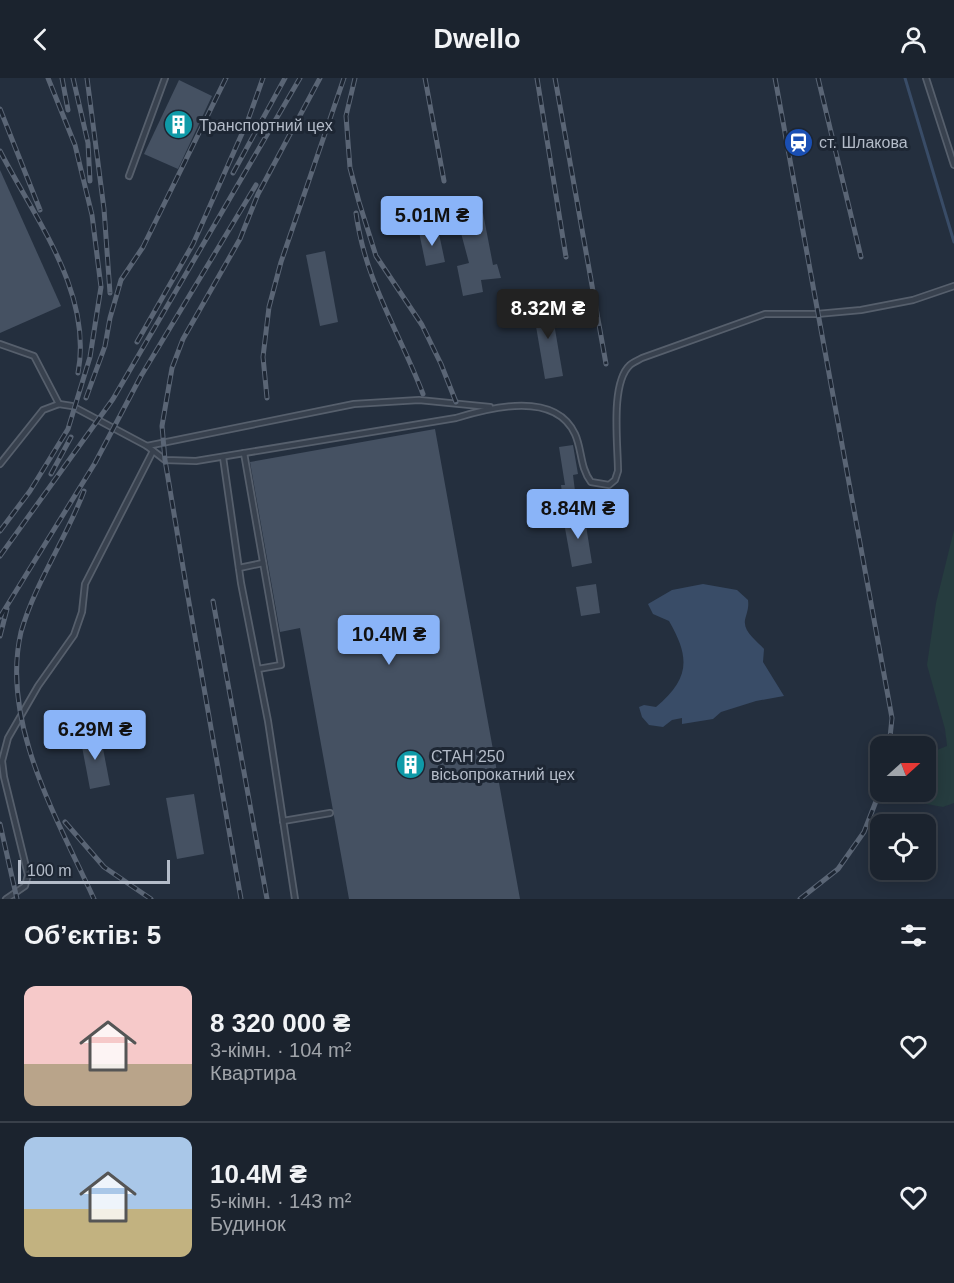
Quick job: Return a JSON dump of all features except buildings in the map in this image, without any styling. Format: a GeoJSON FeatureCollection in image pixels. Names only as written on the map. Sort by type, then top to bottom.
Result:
{"type":"FeatureCollection","features":[{"type":"Feature","properties":{"kind":"lane"},"geometry":{"type":"LineString","coordinates":[[129,176],[165,78]]}},
{"type":"Feature","properties":{"kind":"lane"},"geometry":{"type":"LineString","coordinates":[[926,78],[954,165]]}},
{"type":"Feature","properties":{"kind":"lane"},"geometry":{"type":"LineString","coordinates":[[147,446],[354,404],[419,400],[493,407],[542,408],[556,411],[567,419],[576,436],[586,476],[591,482],[609,485],[615,480],[618,471],[620,379],[630,365],[642,358],[765,314],[817,314],[861,310],[913,300],[954,286]]}},
{"type":"Feature","properties":{"kind":"lane"},"geometry":{"type":"LineString","coordinates":[[0,344],[34,356],[59,404]]}},
{"type":"Feature","properties":{"kind":"lane"},"geometry":{"type":"LineString","coordinates":[[0,464],[43,410],[59,404],[72,406],[147,446],[165,460],[196,461],[456,418],[493,407]]}},
{"type":"Feature","properties":{"kind":"lane"},"geometry":{"type":"LineString","coordinates":[[6,899],[25,886],[28,875],[4,777],[2,761],[8,738],[38,686],[74,635],[82,612],[85,584],[153,451]]}},
{"type":"Feature","properties":{"kind":"lane"},"geometry":{"type":"LineString","coordinates":[[244,453],[281,665],[258,669]]}},
{"type":"Feature","properties":{"kind":"lane"},"geometry":{"type":"LineString","coordinates":[[223,457],[239,568],[258,669],[295,899]]}},
{"type":"Feature","properties":{"kind":"lane"},"geometry":{"type":"LineString","coordinates":[[239,568],[263,563]]}},
{"type":"Feature","properties":{"kind":"lane"},"geometry":{"type":"LineString","coordinates":[[283,821],[330,813]]}},
{"type":"Feature","properties":{"kind":"green space"},"geometry":{"type":"Polygon","coordinates":[[[954,530],[954,803],[943,807],[921,802],[936,802],[936,751],[947,746],[945,729],[927,665],[936,603],[954,530]]]}},
{"type":"Feature","properties":{"kind":"water"},"geometry":{"type":"Polygon","coordinates":[[[703,584],[737,590],[748,600],[746,628],[764,649],[763,662],[784,696],[756,701],[721,712],[713,719],[682,724],[682,718],[672,720],[663,727],[649,725],[642,717],[639,707],[644,705],[656,707],[667,697],[680,678],[683,658],[681,647],[669,621],[653,614],[648,604],[672,590],[703,584]]]}},
{"type":"Feature","properties":{"kind":"waterway"},"geometry":{"type":"LineString","coordinates":[[905,78],[954,242]]}},
{"type":"Feature","properties":{"kind":"railway"},"geometry":{"type":"LineString","coordinates":[[0,531],[30,491],[68,429],[90,357],[101,287],[92,215],[75,145],[48,78]]}},
{"type":"Feature","properties":{"kind":"railway"},"geometry":{"type":"LineString","coordinates":[[62,78],[68,110]]}},
{"type":"Feature","properties":{"kind":"railway"},"geometry":{"type":"LineString","coordinates":[[73,78],[88,143],[90,181]]}},
{"type":"Feature","properties":{"kind":"railway"},"geometry":{"type":"LineString","coordinates":[[87,78],[104,209],[110,293]]}},
{"type":"Feature","properties":{"kind":"railway"},"geometry":{"type":"LineString","coordinates":[[86,398],[105,346],[121,280],[143,247],[226,78]]}},
{"type":"Feature","properties":{"kind":"railway"},"geometry":{"type":"LineString","coordinates":[[137,342],[193,244],[248,120],[263,78]]}},
{"type":"Feature","properties":{"kind":"railway"},"geometry":{"type":"LineString","coordinates":[[233,173],[285,78]]}},
{"type":"Feature","properties":{"kind":"railway"},"geometry":{"type":"LineString","coordinates":[[0,556],[113,399],[300,78]]}},
{"type":"Feature","properties":{"kind":"railway"},"geometry":{"type":"LineString","coordinates":[[241,899],[165,460],[162,426],[172,368],[183,339],[240,239],[258,194],[320,78]]}},
{"type":"Feature","properties":{"kind":"railway"},"geometry":{"type":"LineString","coordinates":[[267,398],[263,357],[269,307],[281,262],[344,78]]}},
{"type":"Feature","properties":{"kind":"railway"},"geometry":{"type":"LineString","coordinates":[[355,78],[346,116],[350,168],[359,202],[376,256],[422,325],[456,402]]}},
{"type":"Feature","properties":{"kind":"railway"},"geometry":{"type":"LineString","coordinates":[[425,78],[444,181]]}},
{"type":"Feature","properties":{"kind":"railway"},"geometry":{"type":"LineString","coordinates":[[537,78],[566,257]]}},
{"type":"Feature","properties":{"kind":"railway"},"geometry":{"type":"LineString","coordinates":[[555,78],[606,364]]}},
{"type":"Feature","properties":{"kind":"railway"},"geometry":{"type":"LineString","coordinates":[[775,78],[892,718],[890,736]]}},
{"type":"Feature","properties":{"kind":"railway"},"geometry":{"type":"LineString","coordinates":[[818,78],[861,257]]}},
{"type":"Feature","properties":{"kind":"railway"},"geometry":{"type":"LineString","coordinates":[[0,109],[40,210]]}},
{"type":"Feature","properties":{"kind":"railway"},"geometry":{"type":"LineString","coordinates":[[0,151],[58,257],[69,285],[77,314],[80,343],[78,373]]}},
{"type":"Feature","properties":{"kind":"railway"},"geometry":{"type":"LineString","coordinates":[[0,617],[95,463],[141,376],[256,185]]}},
{"type":"Feature","properties":{"kind":"railway"},"geometry":{"type":"LineString","coordinates":[[356,213],[360,238],[375,284],[423,394]]}},
{"type":"Feature","properties":{"kind":"railway"},"geometry":{"type":"LineString","coordinates":[[51,474],[71,437]]}},
{"type":"Feature","properties":{"kind":"railway"},"geometry":{"type":"LineString","coordinates":[[84,491],[27,614],[21,632],[17,666],[18,701],[25,736],[36,770],[94,899]]}},
{"type":"Feature","properties":{"kind":"railway"},"geometry":{"type":"LineString","coordinates":[[213,601],[267,899]]}},
{"type":"Feature","properties":{"kind":"railway"},"geometry":{"type":"LineString","coordinates":[[0,636],[7,609]]}},
{"type":"Feature","properties":{"kind":"railway"},"geometry":{"type":"LineString","coordinates":[[800,899],[838,869],[864,832],[876,802]]}},
{"type":"Feature","properties":{"kind":"railway"},"geometry":{"type":"LineString","coordinates":[[65,822],[104,867],[151,899]]}},
{"type":"Feature","properties":{"kind":"railway"},"geometry":{"type":"LineString","coordinates":[[0,824],[17,899]]}},
{"type":"Feature","properties":{"kind":"place","name":"Транспортний цех"},"geometry":{"type":"Point","coordinates":[178,125]}},
{"type":"Feature","properties":{"kind":"place","name":"ст. Шлакова"},"geometry":{"type":"Point","coordinates":[798,142]}},
{"type":"Feature","properties":{"kind":"place","name":"СТАН 250 вісьопрокатний цех"},"geometry":{"type":"Point","coordinates":[410,765]}}]}
